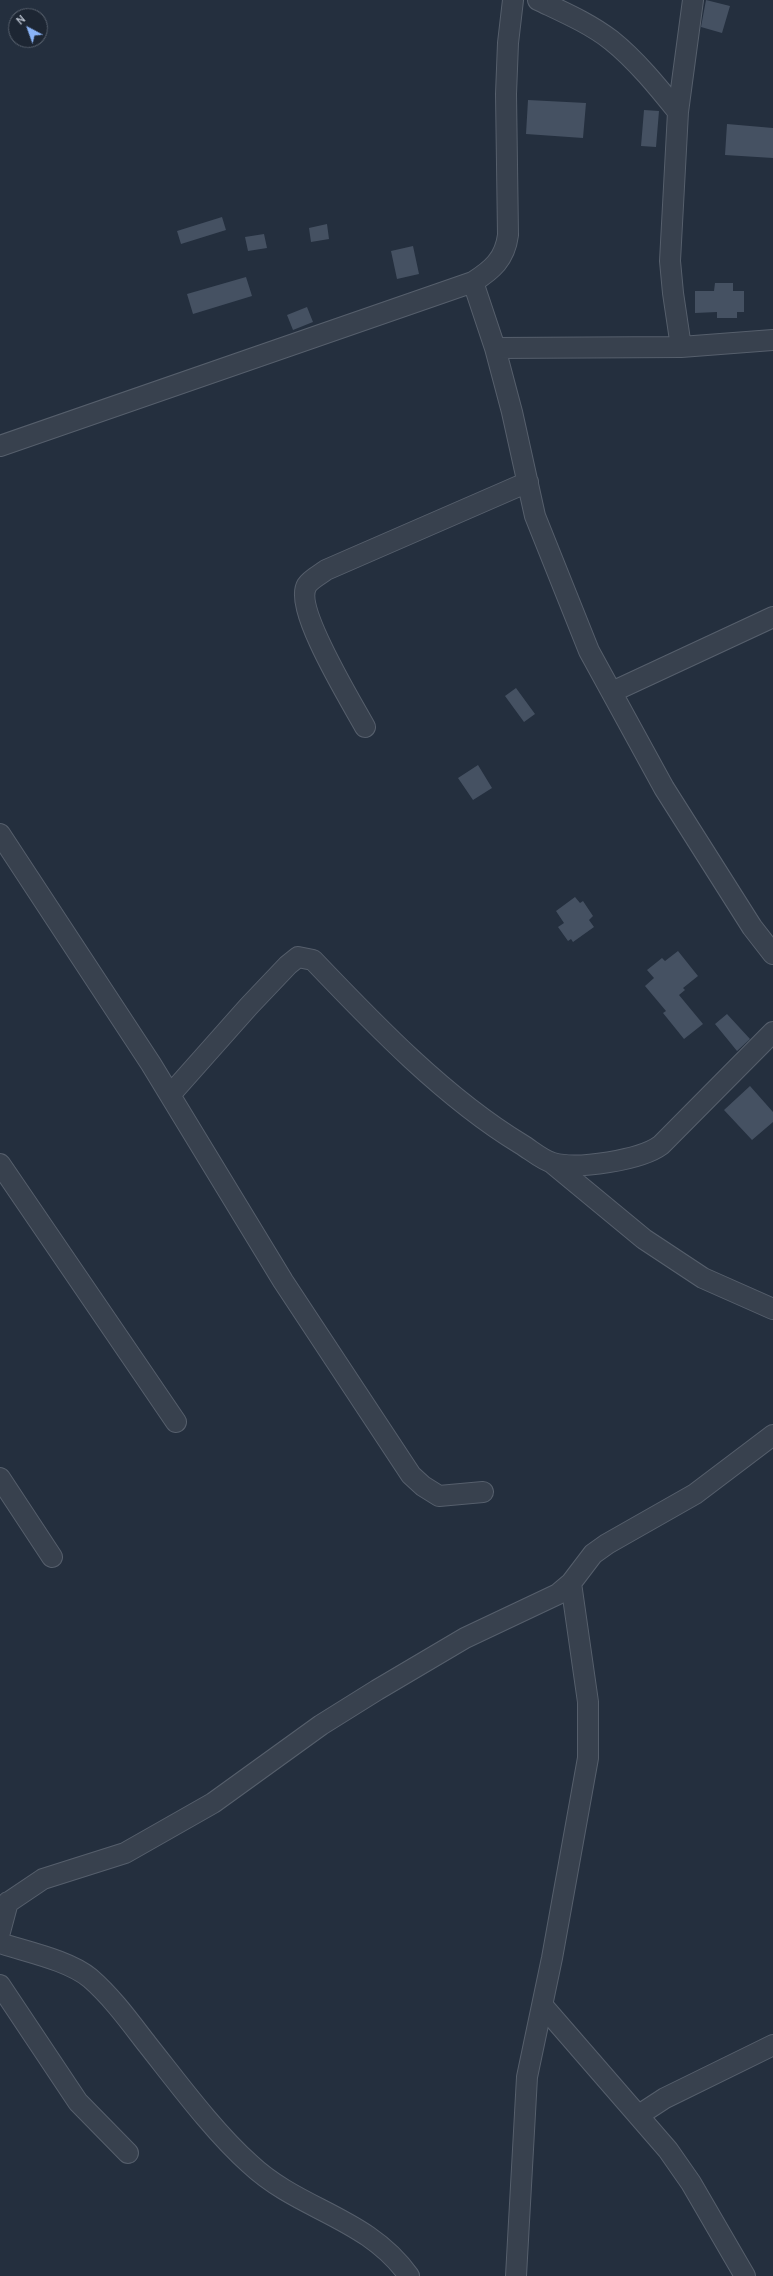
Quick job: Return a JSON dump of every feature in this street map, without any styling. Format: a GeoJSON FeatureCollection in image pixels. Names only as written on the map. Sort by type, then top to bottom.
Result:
{"type":"FeatureCollection","features":[{"type":"Feature","properties":{"kind":"street"},"geometry":{"type":"LineString","coordinates":[[0,446],[473,282],[489,272],[499,261],[506,249],[509,210],[506,94],[508,43],[513,0]]}},
{"type":"Feature","properties":{"kind":"street"},"geometry":{"type":"LineString","coordinates":[[538,0],[577,18],[611,40],[656,86],[678,112]]}},
{"type":"Feature","properties":{"kind":"street"},"geometry":{"type":"LineString","coordinates":[[681,347],[672,293],[670,261],[678,112],[693,0]]}},
{"type":"Feature","properties":{"kind":"street"},"geometry":{"type":"LineString","coordinates":[[473,282],[495,348],[512,412],[535,516],[586,644],[664,788],[752,928],[773,954]]}},
{"type":"Feature","properties":{"kind":"street"},"geometry":{"type":"LineString","coordinates":[[495,348],[681,347],[773,340]]}},
{"type":"Feature","properties":{"kind":"street"},"geometry":{"type":"LineString","coordinates":[[365,727],[315,635],[304,599],[307,585],[326,570],[528,482]]}},
{"type":"Feature","properties":{"kind":"street"},"geometry":{"type":"LineString","coordinates":[[612,692],[773,617]]}},
{"type":"Feature","properties":{"kind":"street"},"geometry":{"type":"LineString","coordinates":[[0,834],[170,1095],[283,1281],[411,1475],[423,1486],[438,1496],[483,1492]]}},
{"type":"Feature","properties":{"kind":"street"},"geometry":{"type":"LineString","coordinates":[[170,1095],[249,1006],[288,965],[298,957],[313,960],[432,1077],[489,1125],[552,1163],[644,1239],[703,1278],[773,1309]]}},
{"type":"Feature","properties":{"kind":"street"},"geometry":{"type":"LineString","coordinates":[[552,1163],[586,1165],[639,1156],[652,1152],[661,1145],[773,1032]]}},
{"type":"Feature","properties":{"kind":"street"},"geometry":{"type":"LineString","coordinates":[[0,1164],[176,1422]]}},
{"type":"Feature","properties":{"kind":"street"},"geometry":{"type":"LineString","coordinates":[[0,1932],[4,1905],[43,1879],[125,1853],[200,1811],[334,1717],[465,1638],[558,1594],[571,1583],[593,1554],[695,1494],[773,1435]]}},
{"type":"Feature","properties":{"kind":"street"},"geometry":{"type":"LineString","coordinates":[[0,1478],[52,1556]]}},
{"type":"Feature","properties":{"kind":"street"},"geometry":{"type":"LineString","coordinates":[[516,2276],[527,2077],[543,2006],[588,1758],[588,1702],[571,1583]]}},
{"type":"Feature","properties":{"kind":"street"},"geometry":{"type":"LineString","coordinates":[[0,1943],[62,1964],[89,1978],[118,2007],[175,2079],[249,2164],[276,2186],[371,2236],[397,2258],[409,2276]]}},
{"type":"Feature","properties":{"kind":"street"},"geometry":{"type":"LineString","coordinates":[[0,1985],[78,2102],[128,2153]]}},
{"type":"Feature","properties":{"kind":"street"},"geometry":{"type":"LineString","coordinates":[[543,2006],[581,2052],[639,2115],[691,2183],[745,2276]]}},
{"type":"Feature","properties":{"kind":"street"},"geometry":{"type":"LineString","coordinates":[[639,2115],[665,2098],[773,2045]]}},
{"type":"Feature","properties":{"kind":"building"},"geometry":{"type":"Polygon","coordinates":[[[706,0],[730,6],[722,33],[701,27],[706,0]]]}},
{"type":"Feature","properties":{"kind":"building"},"geometry":{"type":"Polygon","coordinates":[[[528,100],[586,103],[583,138],[526,134],[528,100]]]}},
{"type":"Feature","properties":{"kind":"building"},"geometry":{"type":"Polygon","coordinates":[[[644,110],[659,111],[656,147],[641,146],[644,110]]]}},
{"type":"Feature","properties":{"kind":"building"},"geometry":{"type":"Polygon","coordinates":[[[727,124],[773,128],[773,158],[725,155],[727,124]]]}},
{"type":"Feature","properties":{"kind":"building"},"geometry":{"type":"Polygon","coordinates":[[[222,217],[226,230],[181,244],[177,231],[222,217]]]}},
{"type":"Feature","properties":{"kind":"building"},"geometry":{"type":"Polygon","coordinates":[[[327,224],[329,239],[311,242],[309,228],[327,224]]]}},
{"type":"Feature","properties":{"kind":"building"},"geometry":{"type":"Polygon","coordinates":[[[264,234],[267,248],[248,251],[245,237],[264,234]]]}},
{"type":"Feature","properties":{"kind":"building"},"geometry":{"type":"Polygon","coordinates":[[[413,246],[419,274],[397,279],[391,251],[413,246]]]}},
{"type":"Feature","properties":{"kind":"building"},"geometry":{"type":"Polygon","coordinates":[[[246,277],[252,296],[193,314],[187,294],[246,277]]]}},
{"type":"Feature","properties":{"kind":"building"},"geometry":{"type":"Polygon","coordinates":[[[715,283],[733,283],[733,291],[744,291],[744,312],[737,312],[737,318],[717,318],[717,312],[695,313],[695,291],[714,291],[715,283]]]}},
{"type":"Feature","properties":{"kind":"building"},"geometry":{"type":"Polygon","coordinates":[[[307,307],[313,322],[293,330],[287,315],[307,307]]]}},
{"type":"Feature","properties":{"kind":"building"},"geometry":{"type":"Polygon","coordinates":[[[516,688],[535,714],[524,722],[505,696],[516,688]]]}},
{"type":"Feature","properties":{"kind":"building"},"geometry":{"type":"Polygon","coordinates":[[[478,765],[492,788],[473,800],[458,778],[478,765]]]}},
{"type":"Feature","properties":{"kind":"building"},"geometry":{"type":"Polygon","coordinates":[[[575,897],[580,903],[583,901],[593,916],[589,920],[594,927],[573,942],[571,939],[568,941],[558,927],[564,923],[556,911],[575,897]]]}},
{"type":"Feature","properties":{"kind":"building"},"geometry":{"type":"Polygon","coordinates":[[[678,951],[698,976],[683,988],[685,990],[679,995],[703,1024],[684,1039],[663,1013],[666,1011],[645,986],[654,978],[647,970],[662,958],[665,961],[678,951]]]}},
{"type":"Feature","properties":{"kind":"building"},"geometry":{"type":"Polygon","coordinates":[[[727,1014],[750,1039],[737,1051],[715,1024],[727,1014]]]}},
{"type":"Feature","properties":{"kind":"building"},"geometry":{"type":"Polygon","coordinates":[[[750,1086],[773,1112],[773,1122],[752,1140],[724,1110],[750,1086]]]}}]}
